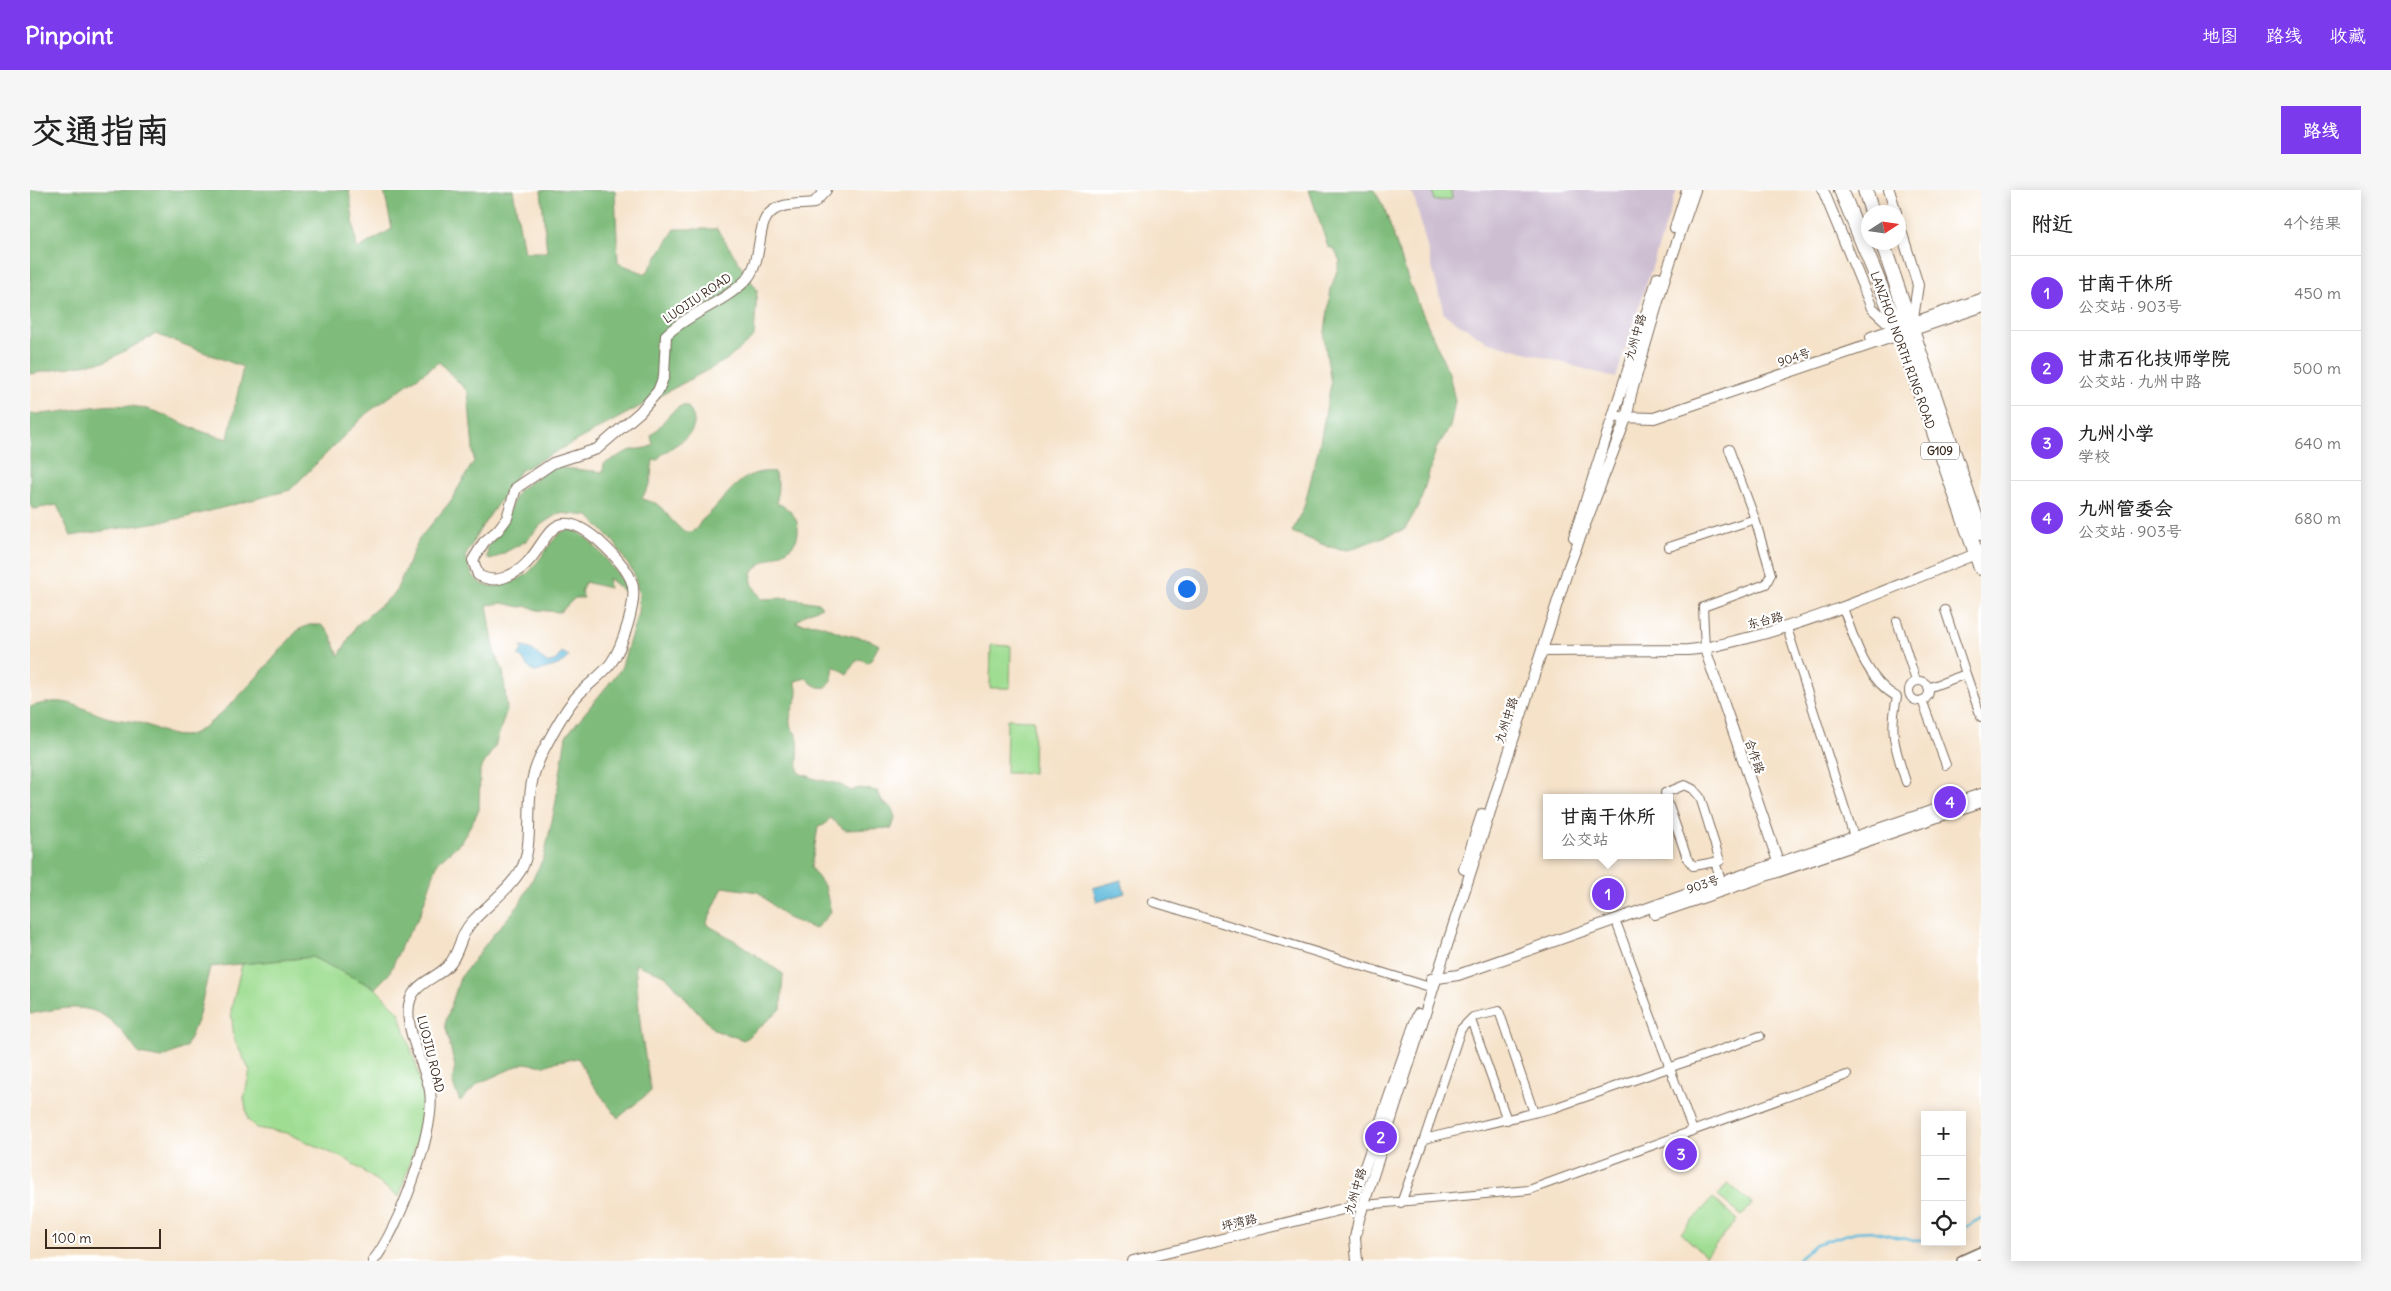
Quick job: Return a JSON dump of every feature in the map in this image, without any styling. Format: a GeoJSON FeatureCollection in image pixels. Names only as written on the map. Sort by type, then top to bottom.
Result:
{"type":"FeatureCollection","features":[{"type":"Feature","properties":{"kind":"highway","name":"LANZHOU NORTH RING ROAD"},"geometry":{"type":"LineString","coordinates":[[1841,190],[1904,328],[1981,533]]}},
{"type":"Feature","properties":{"kind":"highway"},"geometry":{"type":"LineString","coordinates":[[1865,190],[1870,205]]}},
{"type":"Feature","properties":{"kind":"highway","name":"LANZHOU NORTH RING ROAD"},"geometry":{"type":"LineString","coordinates":[[1884,250],[1904,328],[1979,553],[1981,568]]}},
{"type":"Feature","properties":{"kind":"main road"},"geometry":{"type":"LineString","coordinates":[[1963,1261],[1981,1253]]}},
{"type":"Feature","properties":{"kind":"street","name":"LUOJIU ROAD"},"geometry":{"type":"LineString","coordinates":[[373,1261],[386,1243],[396,1221],[419,1155],[430,1114],[430,1092],[409,1019],[410,999],[416,989],[441,974],[449,965],[455,956],[468,925],[512,883],[521,869],[527,857],[531,788],[537,762],[574,701],[612,662],[633,602],[632,582],[626,572],[603,545],[582,527],[570,523],[550,530],[528,564],[496,581],[478,575],[474,560],[484,542],[498,530],[507,518],[516,488],[553,463],[597,449],[640,412],[658,391],[664,376],[666,335],[678,324],[745,280],[756,264],[763,226],[769,214],[785,205],[814,203],[826,190]]}},
{"type":"Feature","properties":{"kind":"street"},"geometry":{"type":"LineString","coordinates":[[1351,1207],[1432,983],[1474,838],[1687,190]]}},
{"type":"Feature","properties":{"kind":"street","name":"九州中路"},"geometry":{"type":"LineString","coordinates":[[1357,1261],[1355,1238],[1432,983],[1569,566],[1627,413],[1665,276],[1695,190]]}},
{"type":"Feature","properties":{"kind":"street"},"geometry":{"type":"LineString","coordinates":[[1823,190],[1872,308],[1904,328]]}},
{"type":"Feature","properties":{"kind":"street"},"geometry":{"type":"LineString","coordinates":[[1889,190],[1894,205]]}},
{"type":"Feature","properties":{"kind":"street"},"geometry":{"type":"LineString","coordinates":[[1904,328],[1918,285],[1906,247]]}},
{"type":"Feature","properties":{"kind":"street"},"geometry":{"type":"LineString","coordinates":[[1904,328],[1981,299]]}},
{"type":"Feature","properties":{"kind":"street","name":"904号"},"geometry":{"type":"LineString","coordinates":[[1613,415],[1627,413],[1654,418],[1904,328],[1981,307]]}},
{"type":"Feature","properties":{"kind":"street"},"geometry":{"type":"LineString","coordinates":[[1705,648],[1703,607],[1766,584],[1771,574],[1756,519],[1729,450]]}},
{"type":"Feature","properties":{"kind":"street"},"geometry":{"type":"LineString","coordinates":[[1669,547],[1756,519]]}},
{"type":"Feature","properties":{"kind":"street","name":"东台路"},"geometry":{"type":"LineString","coordinates":[[1542,651],[1688,650],[1705,648],[1787,628],[1843,608],[1979,553]]}},
{"type":"Feature","properties":{"kind":"street"},"geometry":{"type":"LineString","coordinates":[[1843,608],[1863,661],[1886,691],[1897,697],[1909,693]]}},
{"type":"Feature","properties":{"kind":"street"},"geometry":{"type":"LineString","coordinates":[[1945,610],[1981,717]]}},
{"type":"Feature","properties":{"kind":"street"},"geometry":{"type":"LineString","coordinates":[[1897,621],[1916,681]]}},
{"type":"Feature","properties":{"kind":"street"},"geometry":{"type":"LineString","coordinates":[[1787,628],[1856,841],[1981,794]]}},
{"type":"Feature","properties":{"kind":"street","name":"合作路"},"geometry":{"type":"LineString","coordinates":[[1705,648],[1780,867]]}},
{"type":"Feature","properties":{"kind":"street"},"geometry":{"type":"LineString","coordinates":[[1928,688],[1966,674]]}},
{"type":"Feature","properties":{"kind":"street"},"geometry":{"type":"LineString","coordinates":[[1916,681],[1924,682],[1928,688],[1928,695],[1922,700],[1914,699],[1909,693],[1910,686],[1916,681]]}},
{"type":"Feature","properties":{"kind":"street"},"geometry":{"type":"LineString","coordinates":[[1897,697],[1893,716],[1893,745],[1906,782]]}},
{"type":"Feature","properties":{"kind":"street"},"geometry":{"type":"LineString","coordinates":[[1922,700],[1946,764]]}},
{"type":"Feature","properties":{"kind":"street"},"geometry":{"type":"LineString","coordinates":[[1665,794],[1685,786],[1693,789],[1700,797],[1720,861],[1693,866],[1673,817]]}},
{"type":"Feature","properties":{"kind":"street","name":"903号"},"geometry":{"type":"LineString","coordinates":[[1432,983],[1589,937],[1723,886],[1856,841],[1981,802]]}},
{"type":"Feature","properties":{"kind":"street"},"geometry":{"type":"LineString","coordinates":[[1154,902],[1432,983],[1723,886],[1715,862]]}},
{"type":"Feature","properties":{"kind":"street"},"geometry":{"type":"LineString","coordinates":[[1618,927],[1693,1131]]}},
{"type":"Feature","properties":{"kind":"street"},"geometry":{"type":"LineString","coordinates":[[1401,1202],[1461,1029],[1471,1020],[1499,1011],[1534,1113]]}},
{"type":"Feature","properties":{"kind":"street"},"geometry":{"type":"LineString","coordinates":[[1471,1020],[1507,1120]]}},
{"type":"Feature","properties":{"kind":"street"},"geometry":{"type":"LineString","coordinates":[[1424,1139],[1534,1113],[1760,1036]]}},
{"type":"Feature","properties":{"kind":"street"},"geometry":{"type":"LineString","coordinates":[[1364,1205],[1529,1190],[1847,1075]]}},
{"type":"Feature","properties":{"kind":"street","name":"坪湾路"},"geometry":{"type":"LineString","coordinates":[[1133,1261],[1364,1205]]}},
{"type":"Feature","properties":{"kind":"shaded area"},"geometry":{"type":"Polygon","coordinates":[[[1409,190],[1677,190],[1616,378],[1486,341],[1444,314],[1414,196],[1409,190]]]}},
{"type":"Feature","properties":{"kind":"green space"},"geometry":{"type":"Polygon","coordinates":[[[30,190],[349,190],[357,249],[392,229],[384,190],[513,190],[524,252],[547,252],[541,190],[615,190],[618,263],[646,274],[675,229],[717,229],[757,290],[754,337],[728,359],[520,471],[479,531],[465,557],[477,580],[490,586],[506,585],[527,574],[553,540],[560,534],[567,530],[576,531],[586,537],[611,565],[619,576],[627,594],[608,578],[609,588],[585,582],[581,592],[584,598],[575,598],[560,612],[537,610],[528,606],[520,607],[503,603],[487,605],[495,654],[503,670],[507,709],[495,746],[480,770],[479,810],[461,842],[438,862],[419,917],[403,942],[389,974],[375,988],[312,957],[210,967],[198,1018],[186,1047],[162,1058],[139,1054],[127,1037],[115,1025],[104,1016],[93,1011],[81,1008],[67,1008],[30,1014],[30,707],[51,702],[67,703],[107,717],[136,722],[172,735],[184,736],[196,732],[227,708],[298,630],[309,625],[321,625],[330,633],[339,656],[356,626],[395,593],[419,539],[450,502],[474,461],[468,392],[439,362],[367,413],[290,490],[183,518],[71,536],[57,505],[34,509],[30,505],[30,414],[55,413],[117,405],[139,407],[157,412],[209,434],[228,439],[243,367],[156,334],[106,361],[30,374],[30,190]]]}},
{"type":"Feature","properties":{"kind":"green space"},"geometry":{"type":"Polygon","coordinates":[[[1309,190],[1374,190],[1384,207],[1410,285],[1449,373],[1455,401],[1450,427],[1436,449],[1420,503],[1405,529],[1348,550],[1329,547],[1292,532],[1304,507],[1319,447],[1331,384],[1324,338],[1331,289],[1340,261],[1334,249],[1328,247],[1309,190]]]}},
{"type":"Feature","properties":{"kind":"green space"},"geometry":{"type":"Polygon","coordinates":[[[1433,190],[1451,190],[1452,199],[1434,201],[1433,190]]]}},
{"type":"Feature","properties":{"kind":"green space"},"geometry":{"type":"Polygon","coordinates":[[[683,405],[688,407],[693,417],[694,425],[691,432],[657,460],[653,460],[650,484],[642,498],[657,504],[678,526],[684,531],[690,532],[696,529],[701,521],[742,480],[762,472],[774,472],[778,483],[777,503],[785,507],[794,516],[798,528],[797,537],[794,544],[788,549],[759,565],[754,571],[751,578],[755,589],[762,599],[787,598],[819,603],[822,607],[807,613],[796,622],[822,625],[843,634],[869,640],[879,645],[871,660],[867,663],[861,659],[855,662],[847,674],[834,666],[832,679],[827,687],[818,687],[806,678],[795,681],[797,693],[791,712],[790,723],[798,741],[798,769],[800,774],[836,783],[851,791],[859,788],[878,791],[882,802],[892,808],[895,818],[892,828],[845,830],[830,818],[824,825],[818,827],[811,868],[825,887],[831,912],[815,929],[787,918],[758,892],[723,887],[706,924],[737,942],[783,974],[781,1009],[744,1040],[714,1030],[665,975],[635,964],[641,1032],[651,1091],[618,1118],[591,1082],[578,1058],[558,1061],[545,1066],[524,1063],[479,1083],[460,1101],[452,1082],[455,1067],[445,1024],[460,978],[492,936],[519,905],[544,857],[555,807],[566,736],[621,669],[638,613],[639,594],[634,574],[614,542],[589,516],[559,513],[542,524],[526,541],[491,560],[487,558],[488,546],[501,531],[518,490],[554,467],[603,472],[604,464],[616,457],[632,450],[647,448],[653,445],[651,436],[670,415],[683,405]]]}},
{"type":"Feature","properties":{"kind":"green space"},"geometry":{"type":"Polygon","coordinates":[[[991,645],[1011,646],[1010,688],[990,688],[991,645]]]}},
{"type":"Feature","properties":{"kind":"green space"},"geometry":{"type":"Polygon","coordinates":[[[1007,719],[1034,720],[1033,773],[1006,773],[1007,719]]]}},
{"type":"Feature","properties":{"kind":"green space"},"geometry":{"type":"Polygon","coordinates":[[[312,957],[375,988],[399,1012],[417,1068],[425,1103],[417,1140],[399,1197],[349,1161],[287,1133],[256,1128],[248,1120],[244,1098],[250,1071],[234,1039],[231,1010],[242,964],[312,957]]]}},
{"type":"Feature","properties":{"kind":"green space"},"geometry":{"type":"Polygon","coordinates":[[[1728,1183],[1752,1204],[1742,1216],[1718,1196],[1728,1183]]]}},
{"type":"Feature","properties":{"kind":"green space"},"geometry":{"type":"Polygon","coordinates":[[[1713,1198],[1737,1220],[1706,1256],[1681,1233],[1713,1198]]]}},
{"type":"Feature","properties":{"kind":"water"},"geometry":{"type":"Polygon","coordinates":[[[521,647],[533,650],[547,663],[556,660],[562,652],[569,656],[557,665],[535,672],[518,656],[522,650],[521,647]]]}},
{"type":"Feature","properties":{"kind":"water"},"geometry":{"type":"Polygon","coordinates":[[[1121,880],[1125,893],[1097,902],[1093,888],[1121,880]]]}},
{"type":"Feature","properties":{"kind":"waterway"},"geometry":{"type":"LineString","coordinates":[[1966,1227],[1981,1218]]}},
{"type":"Feature","properties":{"kind":"waterway"},"geometry":{"type":"LineString","coordinates":[[1796,1261],[1816,1244],[1855,1232],[1871,1231],[1914,1241],[1921,1240]]}},
{"type":"Feature","properties":{"kind":"place","name":"九州管委会"},"geometry":{"type":"Point","coordinates":[1950,802]}},
{"type":"Feature","properties":{"kind":"place","name":"甘南干休所"},"geometry":{"type":"Point","coordinates":[1608,894]}},
{"type":"Feature","properties":{"kind":"place","name":"甘肃石化技师学院"},"geometry":{"type":"Point","coordinates":[1381,1137]}},
{"type":"Feature","properties":{"kind":"place","name":"九州小学"},"geometry":{"type":"Point","coordinates":[1681,1154]}}]}
